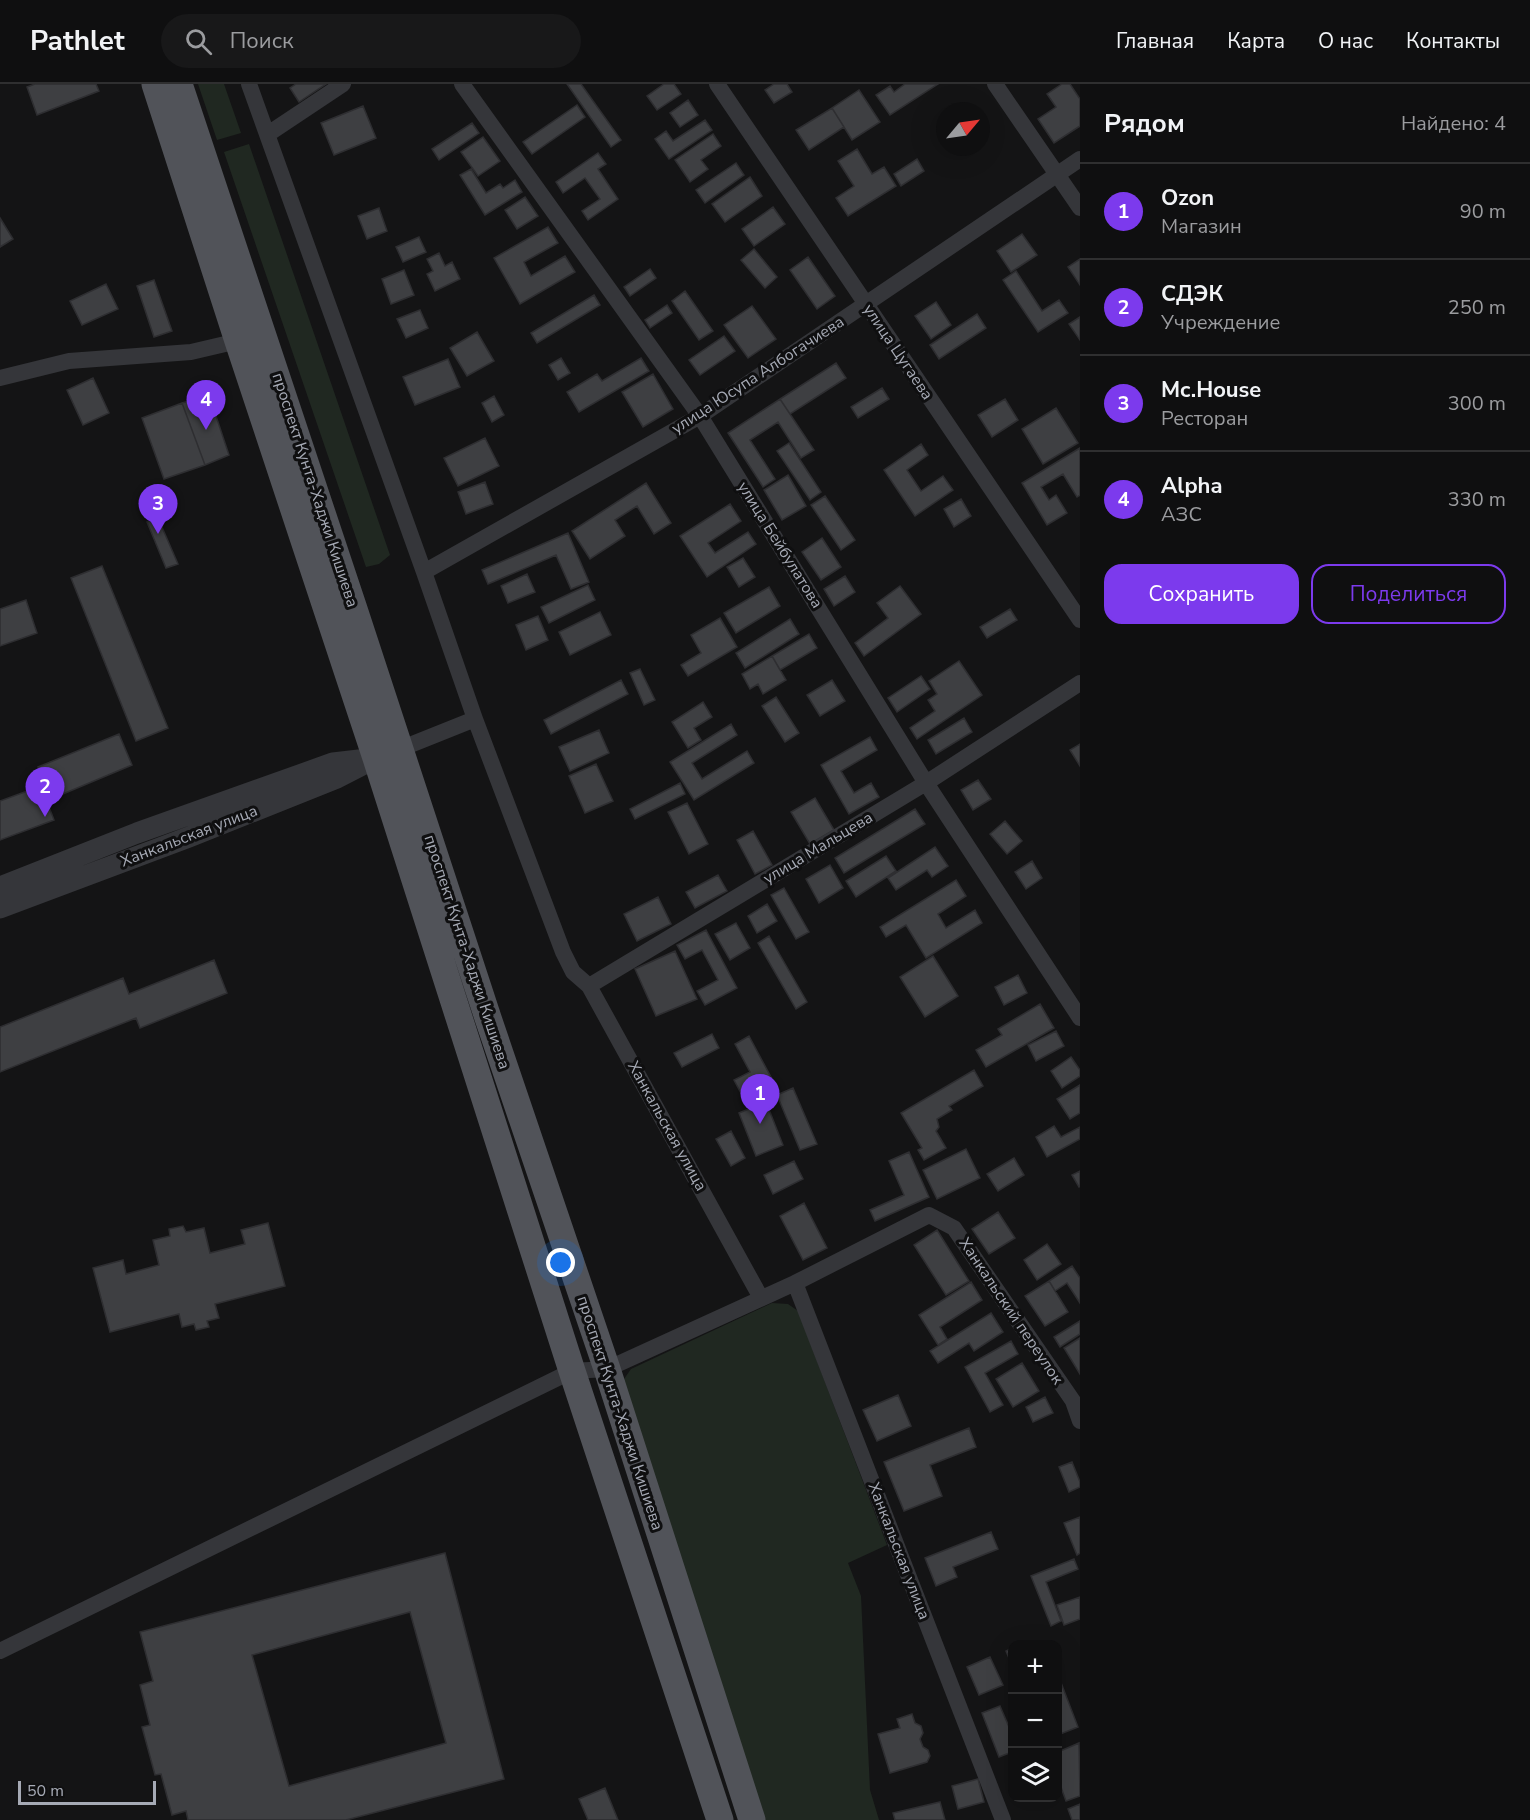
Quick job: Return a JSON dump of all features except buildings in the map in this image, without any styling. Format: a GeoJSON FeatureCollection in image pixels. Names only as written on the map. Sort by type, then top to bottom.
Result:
{"type":"FeatureCollection","features":[{"type":"Feature","properties":{"kind":"main road","name":"проспект Кунта-Хаджи Кишиева"},"geometry":{"type":"LineString","coordinates":[[155,84],[238,341],[388,753],[488,1018],[607,1369],[752,1820]]}},
{"type":"Feature","properties":{"kind":"main road","name":"проспект Кунта-Хаджи Кишиева"},"geometry":{"type":"LineString","coordinates":[[179,84],[292,422],[572,1371],[720,1820]]}},
{"type":"Feature","properties":{"kind":"street"},"geometry":{"type":"LineString","coordinates":[[249,84],[424,572],[474,719],[563,952],[573,972],[589,986]]}},
{"type":"Feature","properties":{"kind":"street"},"geometry":{"type":"LineString","coordinates":[[268,134],[343,84]]}},
{"type":"Feature","properties":{"kind":"street","name":"улица Бейбулатова"},"geometry":{"type":"LineString","coordinates":[[462,84],[700,416],[926,783],[1080,1018]]}},
{"type":"Feature","properties":{"kind":"street","name":"улица Цугаева"},"geometry":{"type":"LineString","coordinates":[[717,84],[1080,620]]}},
{"type":"Feature","properties":{"kind":"street"},"geometry":{"type":"LineString","coordinates":[[995,84],[1080,208]]}},
{"type":"Feature","properties":{"kind":"street","name":"улица Юсупа Албогачиева"},"geometry":{"type":"LineString","coordinates":[[424,572],[700,416],[1080,159]]}},
{"type":"Feature","properties":{"kind":"street"},"geometry":{"type":"LineString","coordinates":[[0,378],[69,362],[191,352],[238,341],[292,422]]}},
{"type":"Feature","properties":{"kind":"street","name":"улица Мальцева"},"geometry":{"type":"LineString","coordinates":[[589,986],[926,783],[1080,683]]}},
{"type":"Feature","properties":{"kind":"street"},"geometry":{"type":"LineString","coordinates":[[388,753],[474,719]]}},
{"type":"Feature","properties":{"kind":"street","name":"Ханкальская улица"},"geometry":{"type":"LineString","coordinates":[[0,887],[137,833],[333,763],[388,753]]}},
{"type":"Feature","properties":{"kind":"street","name":"Ханкальская улица"},"geometry":{"type":"LineString","coordinates":[[0,908],[337,778],[388,753]]}},
{"type":"Feature","properties":{"kind":"street","name":"Ханкальская улица"},"geometry":{"type":"LineString","coordinates":[[589,986],[761,1298]]}},
{"type":"Feature","properties":{"kind":"street","name":"Ханкальский переулок"},"geometry":{"type":"LineString","coordinates":[[795,1283],[929,1215],[954,1228],[1073,1401],[1080,1420]]}},
{"type":"Feature","properties":{"kind":"street"},"geometry":{"type":"LineString","coordinates":[[0,1651],[572,1371],[607,1369],[795,1283]]}},
{"type":"Feature","properties":{"kind":"street","name":"Ханкальская улица"},"geometry":{"type":"LineString","coordinates":[[795,1283],[1003,1820]]}},
{"type":"Feature","properties":{"kind":"shaded area"},"geometry":{"type":"Polygon","coordinates":[[[198,84],[224,84],[241,133],[217,140],[198,84]]]}},
{"type":"Feature","properties":{"kind":"shaded area"},"geometry":{"type":"Polygon","coordinates":[[[249,144],[390,555],[379,564],[366,567],[224,152],[249,144]]]}},
{"type":"Feature","properties":{"kind":"shaded area"},"geometry":{"type":"Polygon","coordinates":[[[772,1303],[788,1304],[798,1311],[887,1545],[848,1563],[861,1596],[870,1790],[879,1820],[763,1820],[622,1382],[631,1369],[772,1303]]]}},
{"type":"Feature","properties":{"kind":"place","name":"Alpha"},"geometry":{"type":"Point","coordinates":[206,430]}},
{"type":"Feature","properties":{"kind":"place","name":"Mc.House"},"geometry":{"type":"Point","coordinates":[158,534]}},
{"type":"Feature","properties":{"kind":"place","name":"СДЭК"},"geometry":{"type":"Point","coordinates":[45,817]}},
{"type":"Feature","properties":{"kind":"place","name":"Ozon"},"geometry":{"type":"Point","coordinates":[760,1124]}}]}
